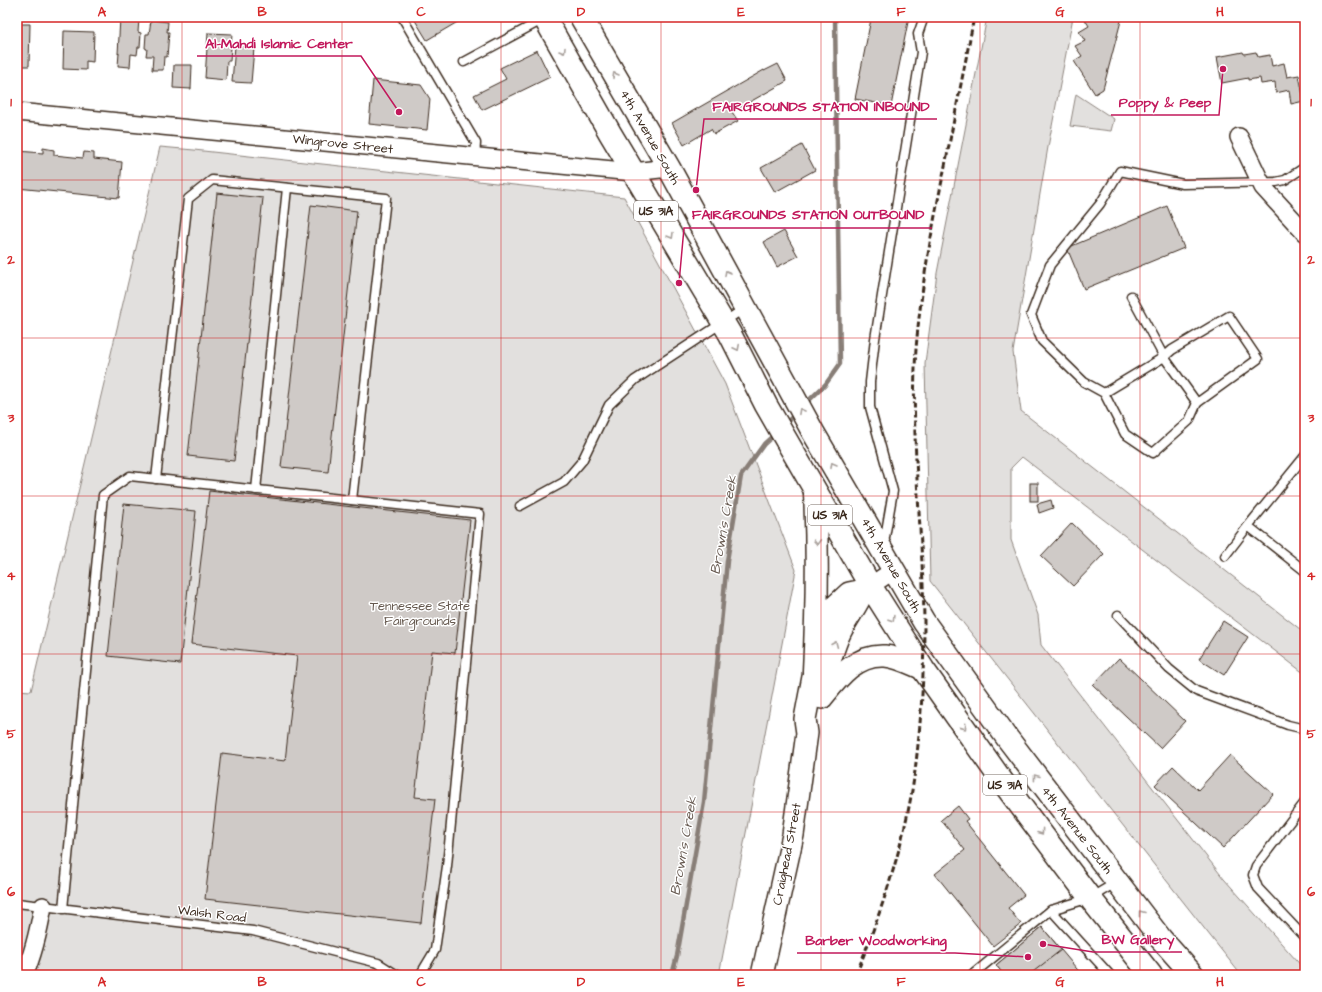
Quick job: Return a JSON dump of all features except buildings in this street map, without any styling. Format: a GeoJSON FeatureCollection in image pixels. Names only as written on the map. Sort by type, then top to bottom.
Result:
{"type":"FeatureCollection","features":[{"type":"Feature","properties":{"kind":"main road","name":"4th Avenue South"},"geometry":{"type":"LineString","coordinates":[[581,17],[669,168],[813,432],[924,622],[1012,745],[1161,939],[1193,975]]}},
{"type":"Feature","properties":{"kind":"main road","name":"4th Avenue South"},"geometry":{"type":"LineString","coordinates":[[544,18],[723,323],[766,405],[815,489],[867,588],[1002,781],[1090,898],[1151,975]]}},
{"type":"Feature","properties":{"kind":"main road"},"geometry":{"type":"LineString","coordinates":[[814,672],[818,557],[815,489]]}},
{"type":"Feature","properties":{"kind":"street","name":"Wingrove Street"},"geometry":{"type":"LineString","coordinates":[[17,112],[633,172],[669,168]]}},
{"type":"Feature","properties":{"kind":"street"},"geometry":{"type":"LineString","coordinates":[[1239,137],[1260,182],[1305,233]]}},
{"type":"Feature","properties":{"kind":"street","name":"Craighead Street"},"geometry":{"type":"LineString","coordinates":[[762,975],[793,835],[807,733],[805,719],[823,631],[835,606],[849,593],[867,588],[894,570]]}},
{"type":"Feature","properties":{"kind":"street","name":"Craighead Street"},"geometry":{"type":"LineString","coordinates":[[807,733],[817,722],[833,649],[842,630],[867,588]]}},
{"type":"Feature","properties":{"kind":"street"},"geometry":{"type":"LineString","coordinates":[[822,698],[847,670],[863,659],[875,656],[886,656],[923,669]]}},
{"type":"Feature","properties":{"kind":"street"},"geometry":{"type":"LineString","coordinates":[[24,975],[30,963],[39,930],[43,906]]}},
{"type":"Feature","properties":{"kind":"lane"},"geometry":{"type":"LineString","coordinates":[[402,17],[476,143],[475,157]]}},
{"type":"Feature","properties":{"kind":"lane"},"geometry":{"type":"LineString","coordinates":[[883,550],[893,491],[870,407],[870,382],[874,339],[921,52],[918,34],[924,17]]}},
{"type":"Feature","properties":{"kind":"lane"},"geometry":{"type":"LineString","coordinates":[[464,62],[544,18]]}},
{"type":"Feature","properties":{"kind":"lane"},"geometry":{"type":"LineString","coordinates":[[1104,393],[1229,316],[1258,359],[1197,402],[1189,421],[1153,453],[1125,434],[1104,393],[1084,382],[1042,341],[1031,315],[1050,265],[1100,204],[1120,171],[1183,184],[1276,182],[1285,180],[1305,167]]}},
{"type":"Feature","properties":{"kind":"lane"},"geometry":{"type":"LineString","coordinates":[[156,479],[188,199],[212,180],[386,198],[352,500]]}},
{"type":"Feature","properties":{"kind":"lane"},"geometry":{"type":"LineString","coordinates":[[256,490],[287,188]]}},
{"type":"Feature","properties":{"kind":"lane"},"geometry":{"type":"LineString","coordinates":[[1131,296],[1164,357],[1197,402]]}},
{"type":"Feature","properties":{"kind":"lane"},"geometry":{"type":"LineString","coordinates":[[520,506],[564,482],[582,461],[609,405],[635,380],[746,308]]}},
{"type":"Feature","properties":{"kind":"lane"},"geometry":{"type":"LineString","coordinates":[[1225,556],[1305,456]]}},
{"type":"Feature","properties":{"kind":"lane"},"geometry":{"type":"LineString","coordinates":[[63,909],[103,495],[130,476],[480,514],[447,866],[435,950],[420,975]]}},
{"type":"Feature","properties":{"kind":"lane"},"geometry":{"type":"LineString","coordinates":[[1248,526],[1305,571]]}},
{"type":"Feature","properties":{"kind":"lane"},"geometry":{"type":"LineString","coordinates":[[1118,615],[1169,669],[1196,691],[1288,726],[1305,729]]}},
{"type":"Feature","properties":{"kind":"lane"},"geometry":{"type":"LineString","coordinates":[[1305,802],[1256,866],[1253,875],[1258,888],[1305,938]]}},
{"type":"Feature","properties":{"kind":"lane"},"geometry":{"type":"LineString","coordinates":[[972,975],[1051,910],[1090,898],[1117,882]]}},
{"type":"Feature","properties":{"kind":"lane","name":"Walsh Road"},"geometry":{"type":"LineString","coordinates":[[17,903],[253,931],[378,962],[397,975]]}},
{"type":"Feature","properties":{"kind":"lane"},"geometry":{"type":"LineString","coordinates":[[1051,910],[1110,975]]}},
{"type":"Feature","properties":{"kind":"green space"},"geometry":{"type":"Polygon","coordinates":[[[987,17],[1073,17],[1048,147],[1013,352],[1021,411],[1305,633],[1305,674],[1022,457],[1011,468],[1011,540],[1038,615],[1041,645],[1224,879],[1305,970],[1305,975],[1241,975],[930,581],[925,363],[937,273],[987,17]]]}},
{"type":"Feature","properties":{"kind":"green space"},"geometry":{"type":"Polygon","coordinates":[[[1076,94],[1114,119],[1111,131],[1070,126],[1076,94]]]}},
{"type":"Feature","properties":{"kind":"green space","name":"Tennessee State Fairgrounds"},"geometry":{"type":"Polygon","coordinates":[[[160,147],[624,197],[725,384],[796,570],[719,975],[17,975],[17,690],[31,691],[160,147]]]}},
{"type":"Feature","properties":{"kind":"waterway","name":"Brown's Creek"},"geometry":{"type":"LineString","coordinates":[[804,405],[825,385],[840,364],[835,17]]}},
{"type":"Feature","properties":{"kind":"waterway","name":"Brown's Creek"},"geometry":{"type":"LineString","coordinates":[[784,425],[796,413]]}},
{"type":"Feature","properties":{"kind":"waterway","name":"Brown's Creek"},"geometry":{"type":"LineString","coordinates":[[672,975],[677,956],[704,802],[727,561],[741,476],[764,444],[776,433]]}},
{"type":"Feature","properties":{"kind":"railway"},"geometry":{"type":"LineString","coordinates":[[856,975],[883,903],[898,854],[910,803],[919,740],[922,701],[924,622],[915,417],[916,349],[928,255],[974,17]]}},
{"type":"Feature","properties":{"kind":"place","name":"Poppy & Peep"},"geometry":{"type":"Point","coordinates":[1223,69]}},
{"type":"Feature","properties":{"kind":"place","name":"Al-Mahdi Islamic Center"},"geometry":{"type":"Point","coordinates":[399,112]}},
{"type":"Feature","properties":{"kind":"place","name":"FAIRGROUNDS STATION INBOUND"},"geometry":{"type":"Point","coordinates":[696,190]}},
{"type":"Feature","properties":{"kind":"place","name":"FAIRGROUNDS STATION OUTBOUND"},"geometry":{"type":"Point","coordinates":[679,283]}},
{"type":"Feature","properties":{"kind":"place","name":"BW Gallery"},"geometry":{"type":"Point","coordinates":[1043,944]}},
{"type":"Feature","properties":{"kind":"place","name":"Barber Woodworking"},"geometry":{"type":"Point","coordinates":[1028,957]}}]}
